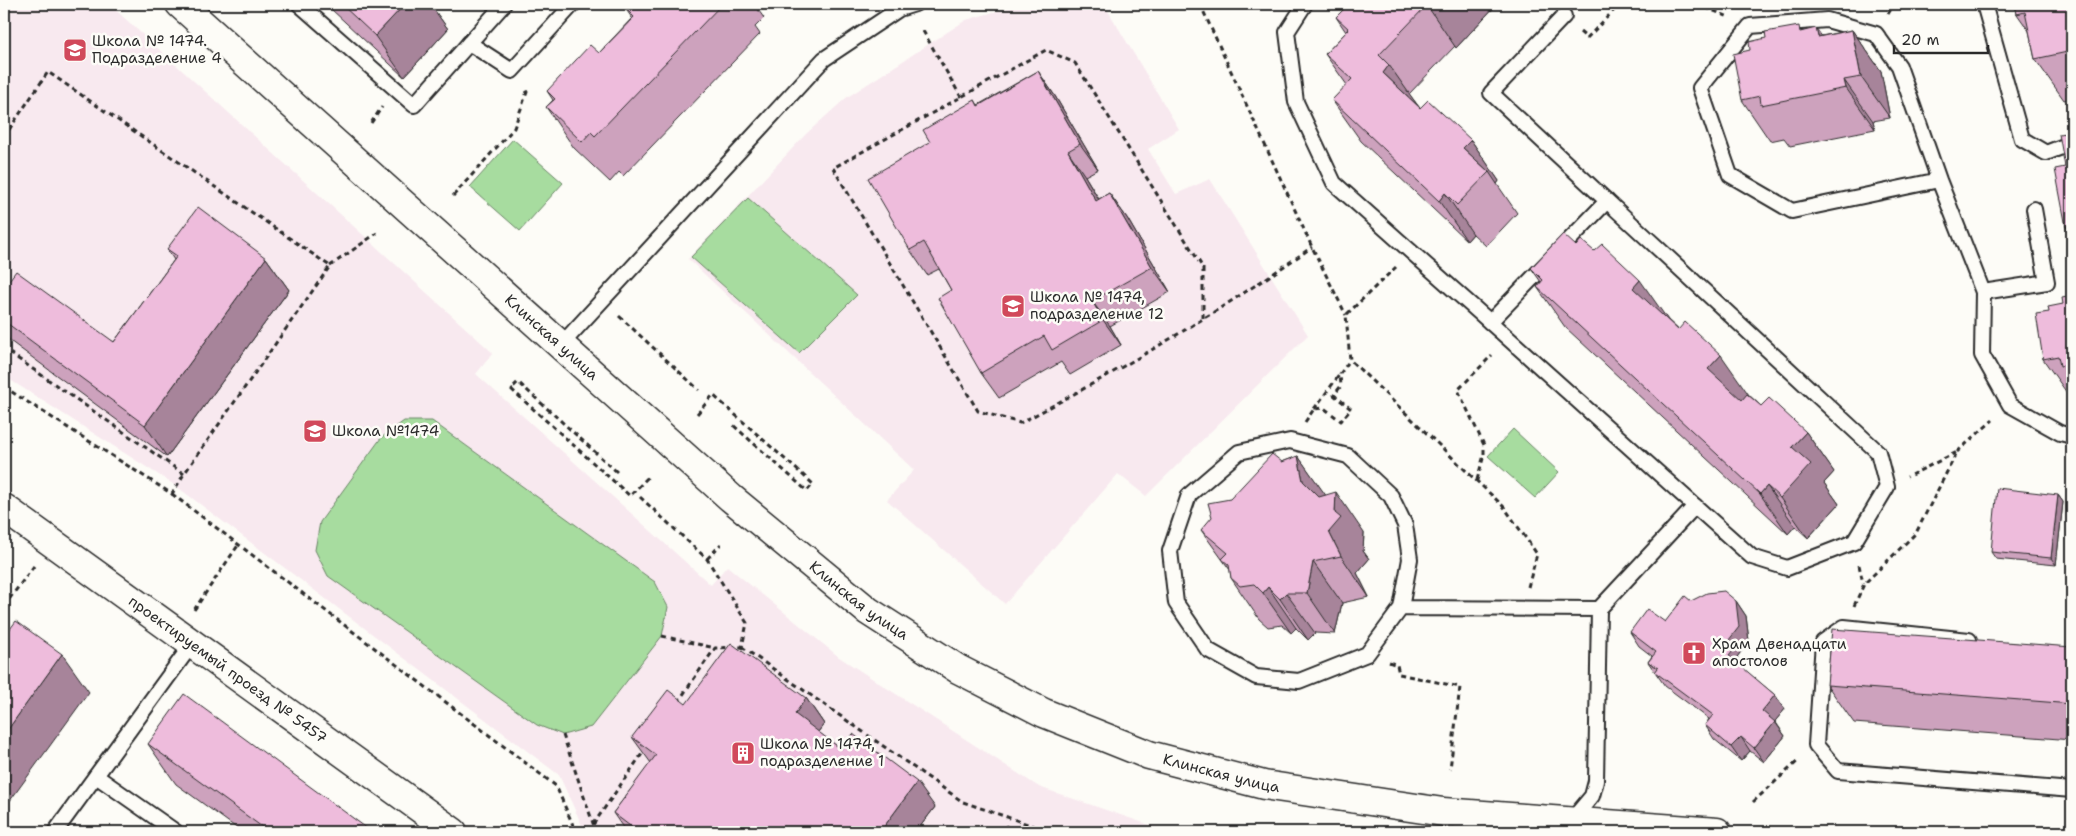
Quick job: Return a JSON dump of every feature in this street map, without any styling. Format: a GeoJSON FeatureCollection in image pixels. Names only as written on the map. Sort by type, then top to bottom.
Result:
{"type":"FeatureCollection","features":[{"type":"Feature","properties":{"kind":"street","name":"Клинская улица"},"geometry":{"type":"LineString","coordinates":[[180,4],[731,498],[868,611],[958,669],[1044,713],[1149,755],[1264,785],[1443,812],[1570,827],[1717,832]]}},
{"type":"Feature","properties":{"kind":"street","name":"проектируемый проезд № 5457"},"geometry":{"type":"LineString","coordinates":[[4,508],[453,832]]}},
{"type":"Feature","properties":{"kind":"lane"},"geometry":{"type":"LineString","coordinates":[[299,4],[414,105],[504,4]]}},
{"type":"Feature","properties":{"kind":"lane"},"geometry":{"type":"LineString","coordinates":[[469,43],[512,71],[573,4]]}},
{"type":"Feature","properties":{"kind":"lane"},"geometry":{"type":"LineString","coordinates":[[561,345],[824,59],[899,9],[915,4]]}},
{"type":"Feature","properties":{"kind":"lane"},"geometry":{"type":"LineString","coordinates":[[1305,4],[1287,32],[1296,102],[1334,183],[1752,557],[1787,568],[1854,542],[1887,487],[1878,452],[1491,93],[1564,16]]}},
{"type":"Feature","properties":{"kind":"lane"},"geometry":{"type":"LineString","coordinates":[[1984,4],[2022,139],[2046,153],[2072,143]]}},
{"type":"Feature","properties":{"kind":"lane"},"geometry":{"type":"LineString","coordinates":[[1939,180],[1792,210],[1730,176],[1700,88],[1750,26],[1827,20],[1876,34],[1899,66],[1939,180],[1983,292],[1982,355],[2010,405],[2060,433],[2072,436]]}},
{"type":"Feature","properties":{"kind":"lane"},"geometry":{"type":"LineString","coordinates":[[1490,322],[1607,200]]}},
{"type":"Feature","properties":{"kind":"lane"},"geometry":{"type":"LineString","coordinates":[[1983,292],[2047,282],[2034,209]]}},
{"type":"Feature","properties":{"kind":"lane"},"geometry":{"type":"LineString","coordinates":[[1290,441],[1348,456],[1391,496],[1405,525],[1410,559],[1401,608],[1367,654],[1298,682],[1256,677],[1208,650],[1176,603],[1170,551],[1189,495],[1239,452],[1290,441]]}},
{"type":"Feature","properties":{"kind":"lane"},"geometry":{"type":"LineString","coordinates":[[1570,827],[1592,796],[1596,780],[1599,609],[1695,506]]}},
{"type":"Feature","properties":{"kind":"lane"},"geometry":{"type":"LineString","coordinates":[[1401,608],[1599,609]]}},
{"type":"Feature","properties":{"kind":"lane"},"geometry":{"type":"LineString","coordinates":[[1983,641],[1844,627],[1823,642],[1816,745],[1838,771],[2072,790]]}},
{"type":"Feature","properties":{"kind":"lane"},"geometry":{"type":"LineString","coordinates":[[56,832],[96,776],[185,638]]}},
{"type":"Feature","properties":{"kind":"lane"},"geometry":{"type":"LineString","coordinates":[[96,776],[176,832]]}},
{"type":"Feature","properties":{"kind":"path"},"geometry":{"type":"LineString","coordinates":[[788,4],[793,8]]}},
{"type":"Feature","properties":{"kind":"path"},"geometry":{"type":"LineString","coordinates":[[1200,4],[1312,247],[1346,315],[1350,360],[1290,441]]}},
{"type":"Feature","properties":{"kind":"path"},"geometry":{"type":"LineString","coordinates":[[1564,16],[1587,38],[1620,4]]}},
{"type":"Feature","properties":{"kind":"path"},"geometry":{"type":"LineString","coordinates":[[1697,4],[1750,26]]}},
{"type":"Feature","properties":{"kind":"path"},"geometry":{"type":"LineString","coordinates":[[923,31],[961,97]]}},
{"type":"Feature","properties":{"kind":"path"},"geometry":{"type":"LineString","coordinates":[[1203,318],[1202,268],[1075,63],[1046,50],[833,168],[978,411],[1020,423],[1110,376],[1203,318],[1312,247]]}},
{"type":"Feature","properties":{"kind":"path"},"geometry":{"type":"LineString","coordinates":[[453,196],[514,128],[528,92],[512,71]]}},
{"type":"Feature","properties":{"kind":"path"},"geometry":{"type":"LineString","coordinates":[[4,137],[48,72],[330,266]]}},
{"type":"Feature","properties":{"kind":"path"},"geometry":{"type":"LineString","coordinates":[[172,494],[184,474],[330,266],[377,233]]}},
{"type":"Feature","properties":{"kind":"path"},"geometry":{"type":"LineString","coordinates":[[1346,315],[1412,252]]}},
{"type":"Feature","properties":{"kind":"path"},"geometry":{"type":"LineString","coordinates":[[618,315],[699,390]]}},
{"type":"Feature","properties":{"kind":"path"},"geometry":{"type":"LineString","coordinates":[[1476,480],[1484,455],[1484,445],[1458,390],[1508,339]]}},
{"type":"Feature","properties":{"kind":"path"},"geometry":{"type":"LineString","coordinates":[[4,348],[184,474]]}},
{"type":"Feature","properties":{"kind":"path"},"geometry":{"type":"LineString","coordinates":[[1350,360],[1504,507],[1537,554],[1522,609]]}},
{"type":"Feature","properties":{"kind":"path"},"geometry":{"type":"LineString","coordinates":[[1314,409],[1324,408],[1341,421],[1351,409],[1334,395],[1341,386],[1340,374]]}},
{"type":"Feature","properties":{"kind":"path"},"geometry":{"type":"LineString","coordinates":[[617,472],[518,382],[512,389],[630,496],[649,476]]}},
{"type":"Feature","properties":{"kind":"path"},"geometry":{"type":"LineString","coordinates":[[4,387],[172,494],[556,786],[576,832]]}},
{"type":"Feature","properties":{"kind":"path"},"geometry":{"type":"LineString","coordinates":[[697,414],[713,394],[813,484],[807,491],[733,425]]}},
{"type":"Feature","properties":{"kind":"path"},"geometry":{"type":"LineString","coordinates":[[1887,487],[1957,452],[2010,405]]}},
{"type":"Feature","properties":{"kind":"path"},"geometry":{"type":"LineString","coordinates":[[1844,627],[1864,584],[1916,533],[1957,452]]}},
{"type":"Feature","properties":{"kind":"path"},"geometry":{"type":"LineString","coordinates":[[640,497],[707,559],[747,623],[742,647]]}},
{"type":"Feature","properties":{"kind":"path"},"geometry":{"type":"LineString","coordinates":[[185,638],[239,544]]}},
{"type":"Feature","properties":{"kind":"path"},"geometry":{"type":"LineString","coordinates":[[707,559],[721,544]]}},
{"type":"Feature","properties":{"kind":"path"},"geometry":{"type":"LineString","coordinates":[[4,606],[35,565]]}},
{"type":"Feature","properties":{"kind":"path"},"geometry":{"type":"LineString","coordinates":[[662,636],[715,648],[742,647],[963,802],[1051,832]]}},
{"type":"Feature","properties":{"kind":"path"},"geometry":{"type":"LineString","coordinates":[[676,704],[715,648]]}},
{"type":"Feature","properties":{"kind":"path"},"geometry":{"type":"LineString","coordinates":[[1396,665],[1400,674],[1460,687],[1450,769]]}},
{"type":"Feature","properties":{"kind":"path"},"geometry":{"type":"LineString","coordinates":[[563,735],[596,832]]}},
{"type":"Feature","properties":{"kind":"path"},"geometry":{"type":"LineString","coordinates":[[588,832],[648,744]]}},
{"type":"Feature","properties":{"kind":"path"},"geometry":{"type":"LineString","coordinates":[[1754,802],[1816,745]]}},
{"type":"Feature","properties":{"kind":"shaded area","name":"Школа №1474"},"geometry":{"type":"Polygon","coordinates":[[[4,4],[109,4],[493,353],[476,374],[711,585],[727,566],[839,657],[1039,787],[1170,832],[585,832],[559,775],[176,486],[4,376],[4,4]]]}},
{"type":"Feature","properties":{"kind":"shaded area","name":"Школа № 1474, подразделение 12"},"geometry":{"type":"Polygon","coordinates":[[[1022,4],[1104,4],[1179,129],[1148,149],[1176,194],[1210,179],[1308,335],[1146,496],[1118,474],[1005,604],[887,500],[914,470],[688,259],[806,134],[846,98],[966,20],[1022,4]]]}},
{"type":"Feature","properties":{"kind":"green space"},"geometry":{"type":"Polygon","coordinates":[[[513,139],[563,183],[520,231],[470,187],[513,139]]]}},
{"type":"Feature","properties":{"kind":"green space"},"geometry":{"type":"Polygon","coordinates":[[[748,198],[857,295],[799,353],[691,257],[748,198]]]}},
{"type":"Feature","properties":{"kind":"green space"},"geometry":{"type":"Polygon","coordinates":[[[404,421],[432,421],[655,582],[668,607],[662,636],[591,727],[563,735],[537,725],[328,576],[315,550],[320,522],[381,438],[404,421]]]}},
{"type":"Feature","properties":{"kind":"green space"},"geometry":{"type":"Polygon","coordinates":[[[1513,429],[1559,472],[1535,498],[1488,456],[1513,429]]]}},
{"type":"Feature","properties":{"kind":"building"},"geometry":{"type":"Polygon","coordinates":[[[341,4],[405,4],[375,36],[341,4]]]}},
{"type":"Feature","properties":{"kind":"building"},"geometry":{"type":"Polygon","coordinates":[[[629,4],[722,4],[595,136],[591,132],[582,142],[546,107],[555,99],[547,91],[590,45],[599,53],[634,17],[625,8],[629,4]]]}},
{"type":"Feature","properties":{"kind":"building"},"geometry":{"type":"Polygon","coordinates":[[[1349,4],[1431,4],[1428,7],[1426,6],[1379,55],[1389,65],[1383,73],[1420,108],[1428,100],[1471,140],[1463,148],[1489,172],[1457,205],[1445,193],[1439,201],[1332,100],[1352,79],[1325,54],[1349,29],[1336,17],[1349,4]]]}},
{"type":"Feature","properties":{"kind":"building"},"geometry":{"type":"Polygon","coordinates":[[[2015,4],[2072,4],[2072,51],[2035,59],[2025,12],[2017,14],[2015,4]]]}},
{"type":"Feature","properties":{"kind":"building"},"geometry":{"type":"Polygon","coordinates":[[[1799,26],[1800,32],[1816,28],[1818,37],[1852,30],[1861,77],[1844,80],[1846,88],[1761,105],[1760,96],[1742,100],[1733,54],[1750,50],[1749,42],[1766,38],[1765,32],[1799,26]]]}},
{"type":"Feature","properties":{"kind":"building"},"geometry":{"type":"Polygon","coordinates":[[[1038,71],[1080,144],[1068,151],[1096,201],[1109,193],[1152,267],[1092,301],[1103,320],[1052,350],[1044,336],[981,373],[938,298],[951,290],[924,242],[910,250],[868,178],[930,142],[923,130],[975,100],[978,106],[1038,71]]]}},
{"type":"Feature","properties":{"kind":"building"},"geometry":{"type":"Polygon","coordinates":[[[2072,132],[2072,226],[2066,227],[2055,169],[2065,167],[2059,134],[2072,132]]]}},
{"type":"Feature","properties":{"kind":"building"},"geometry":{"type":"Polygon","coordinates":[[[198,207],[266,258],[145,425],[4,321],[4,287],[16,271],[114,342],[177,256],[167,249],[198,207]]]}},
{"type":"Feature","properties":{"kind":"building"},"geometry":{"type":"Polygon","coordinates":[[[1563,234],[1576,246],[1581,240],[1594,251],[1602,244],[1640,280],[1633,288],[1678,330],[1685,322],[1721,355],[1708,369],[1742,400],[1747,394],[1761,406],[1769,398],[1806,432],[1792,447],[1811,464],[1780,498],[1767,486],[1760,494],[1537,287],[1543,280],[1531,268],[1563,234]]]}},
{"type":"Feature","properties":{"kind":"building"},"geometry":{"type":"Polygon","coordinates":[[[2072,296],[2072,363],[2060,366],[2058,356],[2043,359],[2036,314],[2049,312],[2048,307],[2063,304],[2062,298],[2072,296]]]}},
{"type":"Feature","properties":{"kind":"building"},"geometry":{"type":"Polygon","coordinates":[[[1272,454],[1282,462],[1298,456],[1303,481],[1319,497],[1336,492],[1335,513],[1341,518],[1329,532],[1341,556],[1313,562],[1307,593],[1286,593],[1280,599],[1268,587],[1263,593],[1254,584],[1240,586],[1231,578],[1229,565],[1222,559],[1228,553],[1201,530],[1212,517],[1208,503],[1230,499],[1272,454]]]}},
{"type":"Feature","properties":{"kind":"building"},"geometry":{"type":"Polygon","coordinates":[[[1997,488],[2058,495],[2051,558],[1991,552],[1997,488]]]}},
{"type":"Feature","properties":{"kind":"building"},"geometry":{"type":"Polygon","coordinates":[[[1724,591],[1736,601],[1739,627],[1725,645],[1733,651],[1729,656],[1775,695],[1762,711],[1775,722],[1754,748],[1741,737],[1731,747],[1705,725],[1713,715],[1655,672],[1658,668],[1648,662],[1656,652],[1630,632],[1647,609],[1665,622],[1685,596],[1691,601],[1707,593],[1724,591]]]}},
{"type":"Feature","properties":{"kind":"building"},"geometry":{"type":"Polygon","coordinates":[[[16,621],[62,654],[4,735],[4,637],[16,621]]]}},
{"type":"Feature","properties":{"kind":"building"},"geometry":{"type":"Polygon","coordinates":[[[1832,629],[2072,647],[2072,704],[1827,685],[1832,629]]]}},
{"type":"Feature","properties":{"kind":"building","name":"Школа № 1474, подразделение 1"},"geometry":{"type":"Polygon","coordinates":[[[731,643],[806,698],[795,714],[841,749],[853,734],[917,782],[880,832],[638,832],[613,813],[656,755],[632,737],[668,690],[686,704],[731,643]]]}},
{"type":"Feature","properties":{"kind":"building"},"geometry":{"type":"Polygon","coordinates":[[[184,694],[372,832],[269,832],[148,744],[184,694]]]}},
{"type":"Feature","properties":{"kind":"building"},"geometry":{"type":"Polygon","coordinates":[[[1006,825],[1015,832],[1000,832],[1006,825]]]}},
{"type":"Feature","properties":{"kind":"place","name":"Школа № 1474. Подразделение 4"},"geometry":{"type":"Point","coordinates":[75,50]}},
{"type":"Feature","properties":{"kind":"place","name":"Школа № 1474, подразделение 12"},"geometry":{"type":"Point","coordinates":[1013,306]}},
{"type":"Feature","properties":{"kind":"place","name":"Школа №1474"},"geometry":{"type":"Point","coordinates":[315,431]}},
{"type":"Feature","properties":{"kind":"place","name":"Храм Двенадцати апостолов"},"geometry":{"type":"Point","coordinates":[1694,653]}},
{"type":"Feature","properties":{"kind":"place","name":"Школа № 1474, подразделение 1"},"geometry":{"type":"Point","coordinates":[743,753]}}]}
